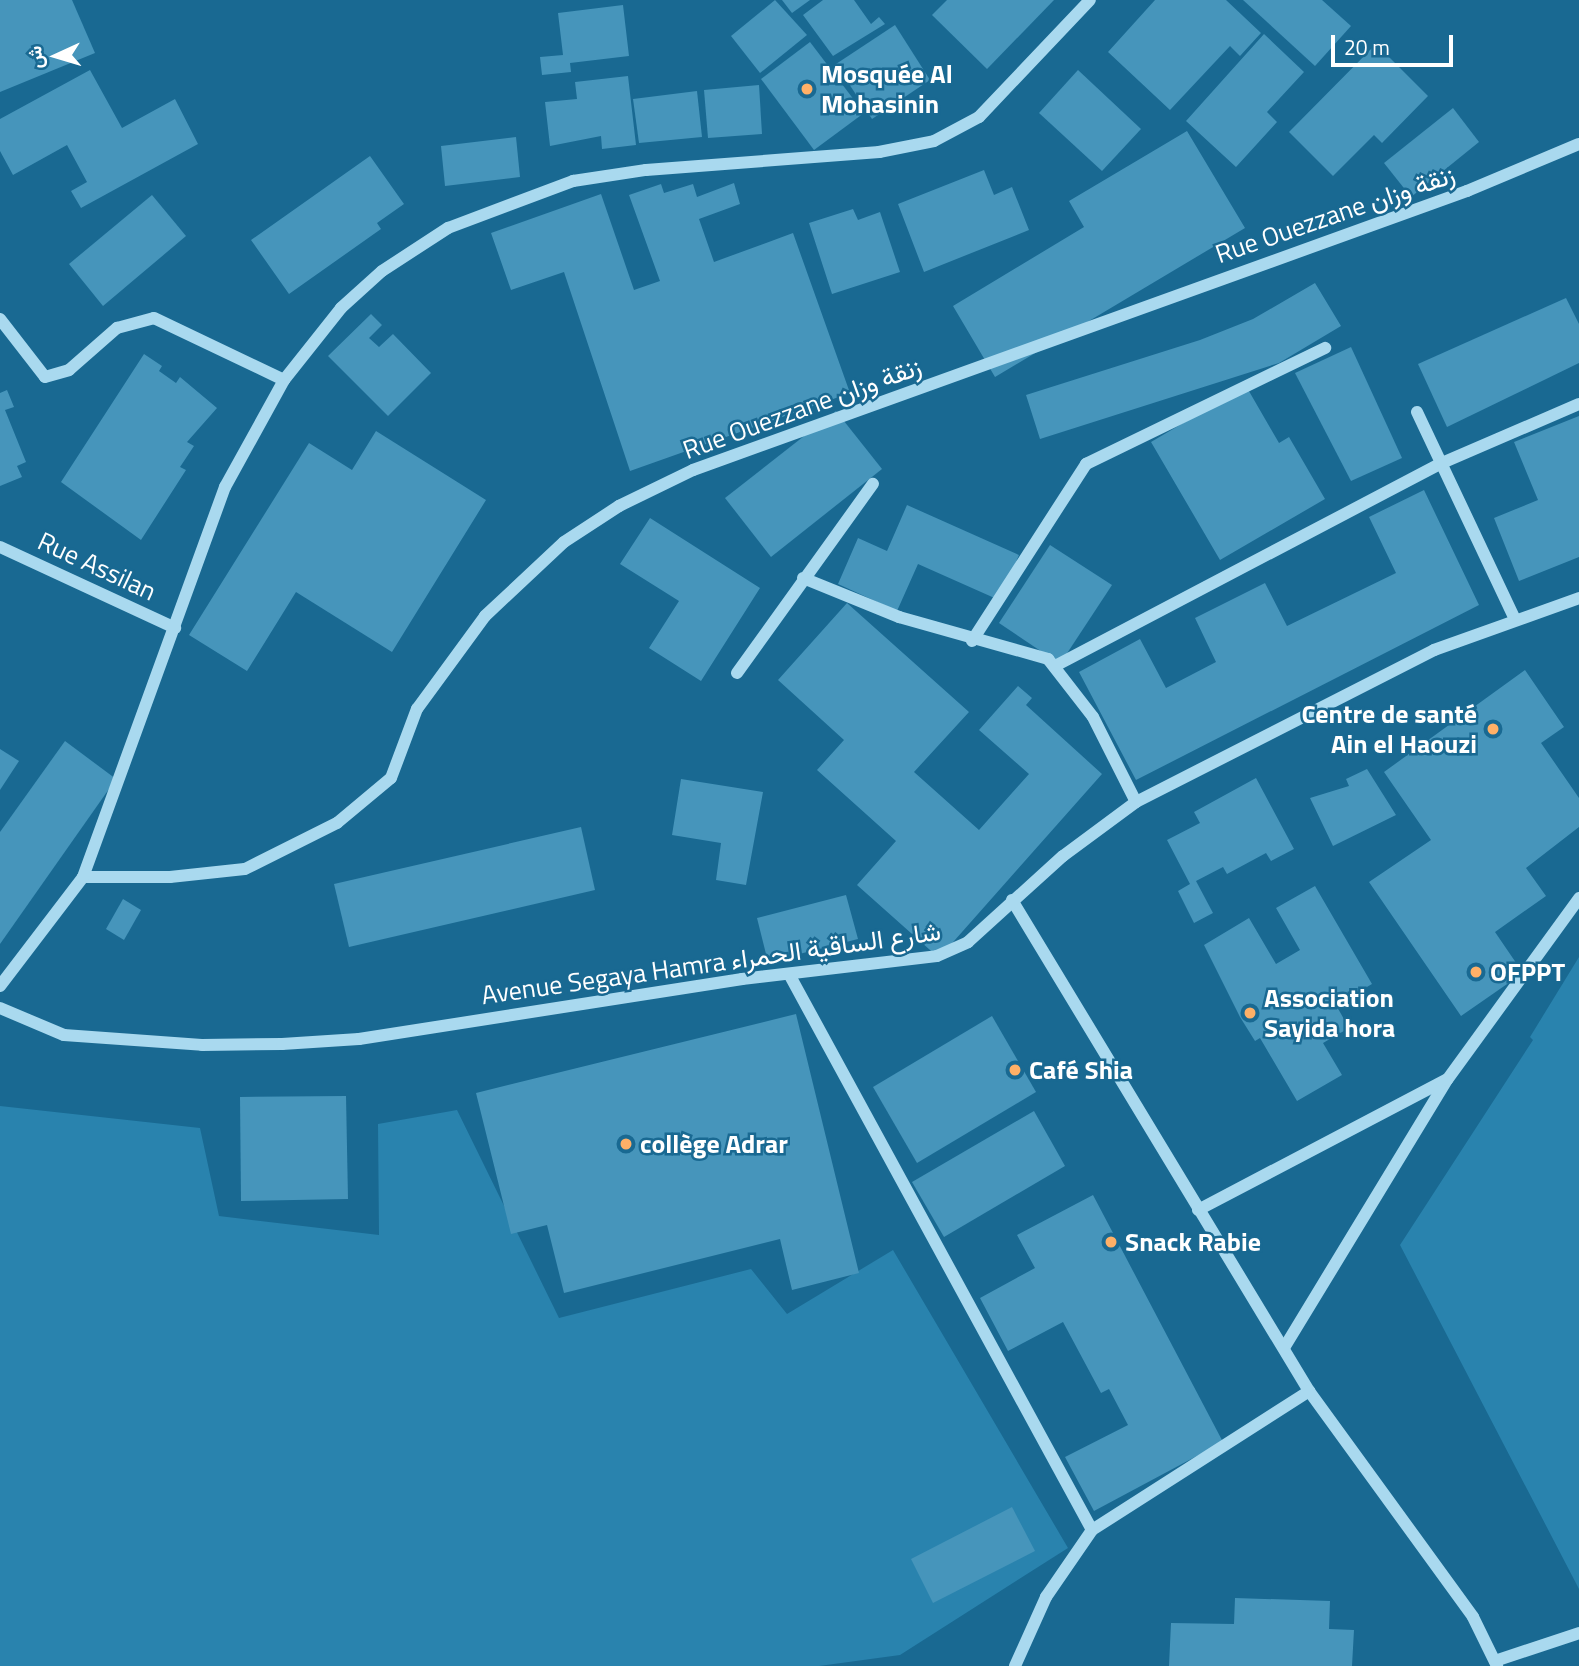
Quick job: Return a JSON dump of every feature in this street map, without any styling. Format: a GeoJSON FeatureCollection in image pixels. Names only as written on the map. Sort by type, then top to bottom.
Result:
{"type":"FeatureCollection","features":[{"type":"Feature","properties":{"kind":"street"},"geometry":{"type":"LineString","coordinates":[[0,986],[83,877],[225,487],[284,380],[341,308],[382,271],[448,228],[573,181],[879,152],[934,141],[988,110],[1090,0]]}},
{"type":"Feature","properties":{"kind":"street","name":"Rue Ouezzane زنقة وزان"},"geometry":{"type":"LineString","coordinates":[[83,877],[170,877],[245,869],[337,823],[391,778],[417,709],[485,616],[564,542],[619,506],[693,470],[1467,191],[1579,144]]}},
{"type":"Feature","properties":{"kind":"street"},"geometry":{"type":"LineString","coordinates":[[0,319],[45,377],[69,370],[117,328],[153,318],[284,380]]}},
{"type":"Feature","properties":{"kind":"street"},"geometry":{"type":"LineString","coordinates":[[972,641],[1086,464],[1325,348]]}},
{"type":"Feature","properties":{"kind":"street"},"geometry":{"type":"LineString","coordinates":[[1055,666],[1441,463],[1579,404]]}},
{"type":"Feature","properties":{"kind":"street"},"geometry":{"type":"LineString","coordinates":[[1417,412],[1514,617]]}},
{"type":"Feature","properties":{"kind":"street"},"geometry":{"type":"LineString","coordinates":[[737,673],[873,484]]}},
{"type":"Feature","properties":{"kind":"street","name":"Rue Assilan"},"geometry":{"type":"LineString","coordinates":[[0,547],[174,628]]}},
{"type":"Feature","properties":{"kind":"street"},"geometry":{"type":"LineString","coordinates":[[803,578],[972,641],[1020,650],[1055,666],[1093,718],[1136,802]]}},
{"type":"Feature","properties":{"kind":"street","name":"Avenue Segaya Hamra شارع الساقية الحمراء"},"geometry":{"type":"LineString","coordinates":[[0,1008],[64,1035],[202,1045],[282,1044],[359,1039],[789,974],[912,961],[953,951],[1012,900],[1136,802],[1434,650],[1514,617],[1579,598]]}},
{"type":"Feature","properties":{"kind":"street"},"geometry":{"type":"LineString","coordinates":[[1284,1348],[1447,1080],[1579,898]]}},
{"type":"Feature","properties":{"kind":"street"},"geometry":{"type":"LineString","coordinates":[[1012,900],[1309,1391],[1431,1556],[1496,1664],[1579,1633]]}},
{"type":"Feature","properties":{"kind":"street"},"geometry":{"type":"LineString","coordinates":[[789,974],[1092,1530]]}},
{"type":"Feature","properties":{"kind":"street"},"geometry":{"type":"LineString","coordinates":[[1198,1210],[1447,1080]]}},
{"type":"Feature","properties":{"kind":"street"},"geometry":{"type":"LineString","coordinates":[[1015,1666],[1046,1597],[1092,1530],[1309,1391]]}},
{"type":"Feature","properties":{"kind":"shaded area"},"geometry":{"type":"Polygon","coordinates":[[[1579,957],[1579,1589],[1400,1245],[1533,1040],[1530,1037],[1579,957]]]}},
{"type":"Feature","properties":{"kind":"shaded area"},"geometry":{"type":"Polygon","coordinates":[[[0,1106],[200,1128],[219,1216],[379,1235],[378,1124],[457,1110],[559,1318],[751,1269],[787,1314],[893,1250],[1068,1548],[900,1655],[819,1666],[0,1666],[0,1106]]]}},
{"type":"Feature","properties":{"kind":"building"},"geometry":{"type":"Polygon","coordinates":[[[0,0],[72,0],[95,53],[0,92],[0,0]]]}},
{"type":"Feature","properties":{"kind":"building"},"geometry":{"type":"Polygon","coordinates":[[[775,0],[807,35],[760,73],[731,36],[775,0]]]}},
{"type":"Feature","properties":{"kind":"building"},"geometry":{"type":"Polygon","coordinates":[[[782,0],[810,0],[792,13],[782,0]]]}},
{"type":"Feature","properties":{"kind":"building"},"geometry":{"type":"Polygon","coordinates":[[[823,0],[854,0],[871,24],[879,17],[885,24],[833,56],[803,15],[823,0]]]}},
{"type":"Feature","properties":{"kind":"building"},"geometry":{"type":"Polygon","coordinates":[[[947,0],[1054,0],[987,69],[932,15],[947,0]]]}},
{"type":"Feature","properties":{"kind":"building"},"geometry":{"type":"Polygon","coordinates":[[[1155,0],[1226,0],[1261,33],[1240,56],[1230,46],[1170,110],[1108,52],[1155,0]]]}},
{"type":"Feature","properties":{"kind":"building"},"geometry":{"type":"Polygon","coordinates":[[[1243,0],[1322,0],[1351,26],[1315,66],[1243,0]]]}},
{"type":"Feature","properties":{"kind":"building"},"geometry":{"type":"Polygon","coordinates":[[[623,5],[629,56],[570,63],[571,72],[542,75],[540,57],[563,55],[558,13],[623,5]]]}},
{"type":"Feature","properties":{"kind":"building"},"geometry":{"type":"Polygon","coordinates":[[[895,25],[930,80],[872,119],[836,64],[895,25]]]}},
{"type":"Feature","properties":{"kind":"building"},"geometry":{"type":"Polygon","coordinates":[[[1264,34],[1304,72],[1267,112],[1277,122],[1236,167],[1186,121],[1264,34]]]}},
{"type":"Feature","properties":{"kind":"building","name":"Mosquée Al Mohasinin"},"geometry":{"type":"Polygon","coordinates":[[[810,42],[864,113],[814,150],[761,79],[810,42]]]}},
{"type":"Feature","properties":{"kind":"building"},"geometry":{"type":"Polygon","coordinates":[[[1376,44],[1428,96],[1382,143],[1374,135],[1333,176],[1289,132],[1376,44]]]}},
{"type":"Feature","properties":{"kind":"building"},"geometry":{"type":"Polygon","coordinates":[[[90,70],[122,128],[175,99],[198,144],[81,208],[71,191],[87,182],[67,145],[13,175],[0,151],[0,119],[90,70]]]}},
{"type":"Feature","properties":{"kind":"building"},"geometry":{"type":"Polygon","coordinates":[[[1078,70],[1141,129],[1102,171],[1039,113],[1078,70]]]}},
{"type":"Feature","properties":{"kind":"building"},"geometry":{"type":"Polygon","coordinates":[[[628,76],[636,145],[602,149],[601,136],[550,146],[545,102],[577,99],[575,82],[628,76]]]}},
{"type":"Feature","properties":{"kind":"building"},"geometry":{"type":"Polygon","coordinates":[[[759,85],[762,134],[708,138],[704,90],[759,85]]]}},
{"type":"Feature","properties":{"kind":"building"},"geometry":{"type":"Polygon","coordinates":[[[697,91],[702,137],[639,143],[633,99],[697,91]]]}},
{"type":"Feature","properties":{"kind":"building"},"geometry":{"type":"Polygon","coordinates":[[[1453,108],[1479,142],[1411,197],[1384,163],[1453,108]]]}},
{"type":"Feature","properties":{"kind":"building"},"geometry":{"type":"Polygon","coordinates":[[[1187,131],[1245,228],[995,377],[953,306],[1084,227],[1069,201],[1187,131]]]}},
{"type":"Feature","properties":{"kind":"building"},"geometry":{"type":"Polygon","coordinates":[[[516,137],[520,177],[445,186],[441,146],[516,137]]]}},
{"type":"Feature","properties":{"kind":"building"},"geometry":{"type":"Polygon","coordinates":[[[370,156],[404,204],[377,223],[381,229],[289,294],[251,240],[370,156]]]}},
{"type":"Feature","properties":{"kind":"building"},"geometry":{"type":"Polygon","coordinates":[[[984,170],[994,195],[1012,187],[1029,230],[924,272],[898,204],[984,170]]]}},
{"type":"Feature","properties":{"kind":"building"},"geometry":{"type":"Polygon","coordinates":[[[734,183],[740,204],[699,219],[714,262],[793,233],[850,393],[630,471],[564,272],[511,290],[491,233],[601,194],[634,290],[660,281],[629,195],[661,184],[664,193],[693,184],[697,197],[734,183]]]}},
{"type":"Feature","properties":{"kind":"building"},"geometry":{"type":"Polygon","coordinates":[[[152,195],[186,236],[103,306],[69,264],[152,195]]]}},
{"type":"Feature","properties":{"kind":"building"},"geometry":{"type":"Polygon","coordinates":[[[853,209],[858,220],[880,212],[900,272],[832,294],[809,223],[853,209]]]}},
{"type":"Feature","properties":{"kind":"building"},"geometry":{"type":"Polygon","coordinates":[[[1315,283],[1341,326],[1279,363],[1040,439],[1026,395],[1200,340],[1253,319],[1315,283]]]}},
{"type":"Feature","properties":{"kind":"building"},"geometry":{"type":"Polygon","coordinates":[[[1566,298],[1579,324],[1579,363],[1447,427],[1418,364],[1566,298]]]}},
{"type":"Feature","properties":{"kind":"building"},"geometry":{"type":"Polygon","coordinates":[[[371,314],[382,325],[369,338],[379,347],[393,334],[431,373],[388,416],[328,356],[371,314]]]}},
{"type":"Feature","properties":{"kind":"building"},"geometry":{"type":"Polygon","coordinates":[[[1351,347],[1402,458],[1351,481],[1295,373],[1351,347]]]}},
{"type":"Feature","properties":{"kind":"building"},"geometry":{"type":"Polygon","coordinates":[[[144,354],[162,366],[159,371],[176,383],[180,377],[217,408],[187,442],[194,446],[180,467],[186,470],[141,540],[61,482],[144,354]]]}},
{"type":"Feature","properties":{"kind":"building"},"geometry":{"type":"Polygon","coordinates":[[[1246,386],[1279,443],[1289,437],[1325,499],[1220,560],[1151,442],[1246,386]]]}},
{"type":"Feature","properties":{"kind":"building"},"geometry":{"type":"Polygon","coordinates":[[[7,390],[14,407],[5,410],[26,462],[17,466],[22,477],[0,486],[0,393],[7,390]]]}},
{"type":"Feature","properties":{"kind":"building"},"geometry":{"type":"Polygon","coordinates":[[[836,411],[882,469],[771,557],[725,498],[836,411]]]}},
{"type":"Feature","properties":{"kind":"building"},"geometry":{"type":"Polygon","coordinates":[[[1579,416],[1579,557],[1519,581],[1494,518],[1538,500],[1514,442],[1579,416]]]}},
{"type":"Feature","properties":{"kind":"building"},"geometry":{"type":"Polygon","coordinates":[[[376,431],[486,500],[392,652],[296,592],[247,671],[189,635],[309,443],[352,470],[376,431]]]}},
{"type":"Feature","properties":{"kind":"building"},"geometry":{"type":"Polygon","coordinates":[[[1424,490],[1479,605],[1136,780],[1079,672],[1140,639],[1166,688],[1216,662],[1195,618],[1265,583],[1287,626],[1396,573],[1369,517],[1424,490]]]}},
{"type":"Feature","properties":{"kind":"building"},"geometry":{"type":"Polygon","coordinates":[[[907,505],[1019,555],[999,600],[918,564],[897,611],[838,584],[858,538],[887,551],[907,505]]]}},
{"type":"Feature","properties":{"kind":"building"},"geometry":{"type":"Polygon","coordinates":[[[650,518],[760,588],[701,681],[649,648],[679,601],[620,564],[650,518]]]}},
{"type":"Feature","properties":{"kind":"building"},"geometry":{"type":"Polygon","coordinates":[[[1050,545],[1112,585],[1060,664],[999,623],[1050,545]]]}},
{"type":"Feature","properties":{"kind":"building"},"geometry":{"type":"Polygon","coordinates":[[[847,603],[969,712],[914,772],[979,830],[1029,774],[979,730],[1018,686],[1032,698],[1026,705],[1102,774],[939,958],[857,885],[896,841],[817,770],[844,740],[778,680],[847,603]]]}},
{"type":"Feature","properties":{"kind":"building"},"geometry":{"type":"Polygon","coordinates":[[[1525,670],[1564,727],[1541,743],[1579,798],[1579,827],[1526,868],[1546,896],[1495,932],[1523,973],[1461,1016],[1369,882],[1431,840],[1384,772],[1525,670]]]}},
{"type":"Feature","properties":{"kind":"building"},"geometry":{"type":"Polygon","coordinates":[[[65,741],[116,779],[0,944],[0,832],[65,741]]]}},
{"type":"Feature","properties":{"kind":"building"},"geometry":{"type":"Polygon","coordinates":[[[0,749],[19,761],[0,790],[0,749]]]}},
{"type":"Feature","properties":{"kind":"building"},"geometry":{"type":"Polygon","coordinates":[[[1367,769],[1396,815],[1333,846],[1310,798],[1349,786],[1346,779],[1367,769]]]}},
{"type":"Feature","properties":{"kind":"building"},"geometry":{"type":"Polygon","coordinates":[[[1256,778],[1294,849],[1271,861],[1266,853],[1227,874],[1223,867],[1196,881],[1213,913],[1194,923],[1178,891],[1190,884],[1167,840],[1200,823],[1194,812],[1256,778]]]}},
{"type":"Feature","properties":{"kind":"building"},"geometry":{"type":"Polygon","coordinates":[[[681,779],[763,792],[746,885],[716,880],[721,843],[672,835],[681,779]]]}},
{"type":"Feature","properties":{"kind":"building"},"geometry":{"type":"Polygon","coordinates":[[[581,827],[595,890],[349,947],[334,884],[581,827]]]}},
{"type":"Feature","properties":{"kind":"building"},"geometry":{"type":"Polygon","coordinates":[[[1315,886],[1372,984],[1336,1005],[1349,1028],[1323,1043],[1342,1075],[1297,1101],[1260,1038],[1255,1041],[1240,1017],[1204,945],[1249,918],[1276,964],[1300,950],[1276,908],[1315,886]]]}},
{"type":"Feature","properties":{"kind":"building"},"geometry":{"type":"Polygon","coordinates":[[[846,895],[858,939],[768,962],[757,918],[846,895]]]}},
{"type":"Feature","properties":{"kind":"building"},"geometry":{"type":"Polygon","coordinates":[[[123,899],[141,910],[124,940],[106,929],[123,899]]]}},
{"type":"Feature","properties":{"kind":"building","name":"collège Adrar"},"geometry":{"type":"Polygon","coordinates":[[[796,1014],[859,1273],[792,1290],[780,1239],[564,1293],[547,1225],[511,1234],[476,1093],[796,1014]]]}},
{"type":"Feature","properties":{"kind":"building"},"geometry":{"type":"Polygon","coordinates":[[[992,1016],[1036,1092],[917,1163],[873,1087],[992,1016]]]}},
{"type":"Feature","properties":{"kind":"building"},"geometry":{"type":"Polygon","coordinates":[[[346,1096],[348,1199],[241,1201],[240,1097],[346,1096]]]}},
{"type":"Feature","properties":{"kind":"building"},"geometry":{"type":"Polygon","coordinates":[[[1034,1111],[1065,1166],[944,1237],[912,1182],[1034,1111]]]}},
{"type":"Feature","properties":{"kind":"building"},"geometry":{"type":"Polygon","coordinates":[[[1093,1195],[1223,1442],[1094,1511],[1065,1457],[1128,1425],[1109,1389],[1101,1393],[1063,1322],[1008,1351],[980,1298],[1035,1268],[1017,1235],[1093,1195]]]}},
{"type":"Feature","properties":{"kind":"building"},"geometry":{"type":"Polygon","coordinates":[[[1012,1507],[1035,1551],[933,1603],[911,1559],[1012,1507]]]}},
{"type":"Feature","properties":{"kind":"building"},"geometry":{"type":"Polygon","coordinates":[[[1235,1598],[1330,1601],[1329,1629],[1354,1630],[1352,1666],[1169,1666],[1171,1623],[1234,1624],[1235,1598]]]}},
{"type":"Feature","properties":{"kind":"place","name":"Mosquée Al Mohasinin"},"geometry":{"type":"Point","coordinates":[807,89]}},
{"type":"Feature","properties":{"kind":"place","name":"Centre de santé Ain el Haouzi"},"geometry":{"type":"Point","coordinates":[1493,729]}},
{"type":"Feature","properties":{"kind":"place","name":"OFPPT"},"geometry":{"type":"Point","coordinates":[1476,972]}},
{"type":"Feature","properties":{"kind":"place","name":"Association Sayida hora"},"geometry":{"type":"Point","coordinates":[1250,1013]}},
{"type":"Feature","properties":{"kind":"place","name":"Café Shia"},"geometry":{"type":"Point","coordinates":[1015,1070]}},
{"type":"Feature","properties":{"kind":"place","name":"collège Adrar"},"geometry":{"type":"Point","coordinates":[626,1144]}},
{"type":"Feature","properties":{"kind":"place","name":"Snack Rabie"},"geometry":{"type":"Point","coordinates":[1111,1242]}}]}
